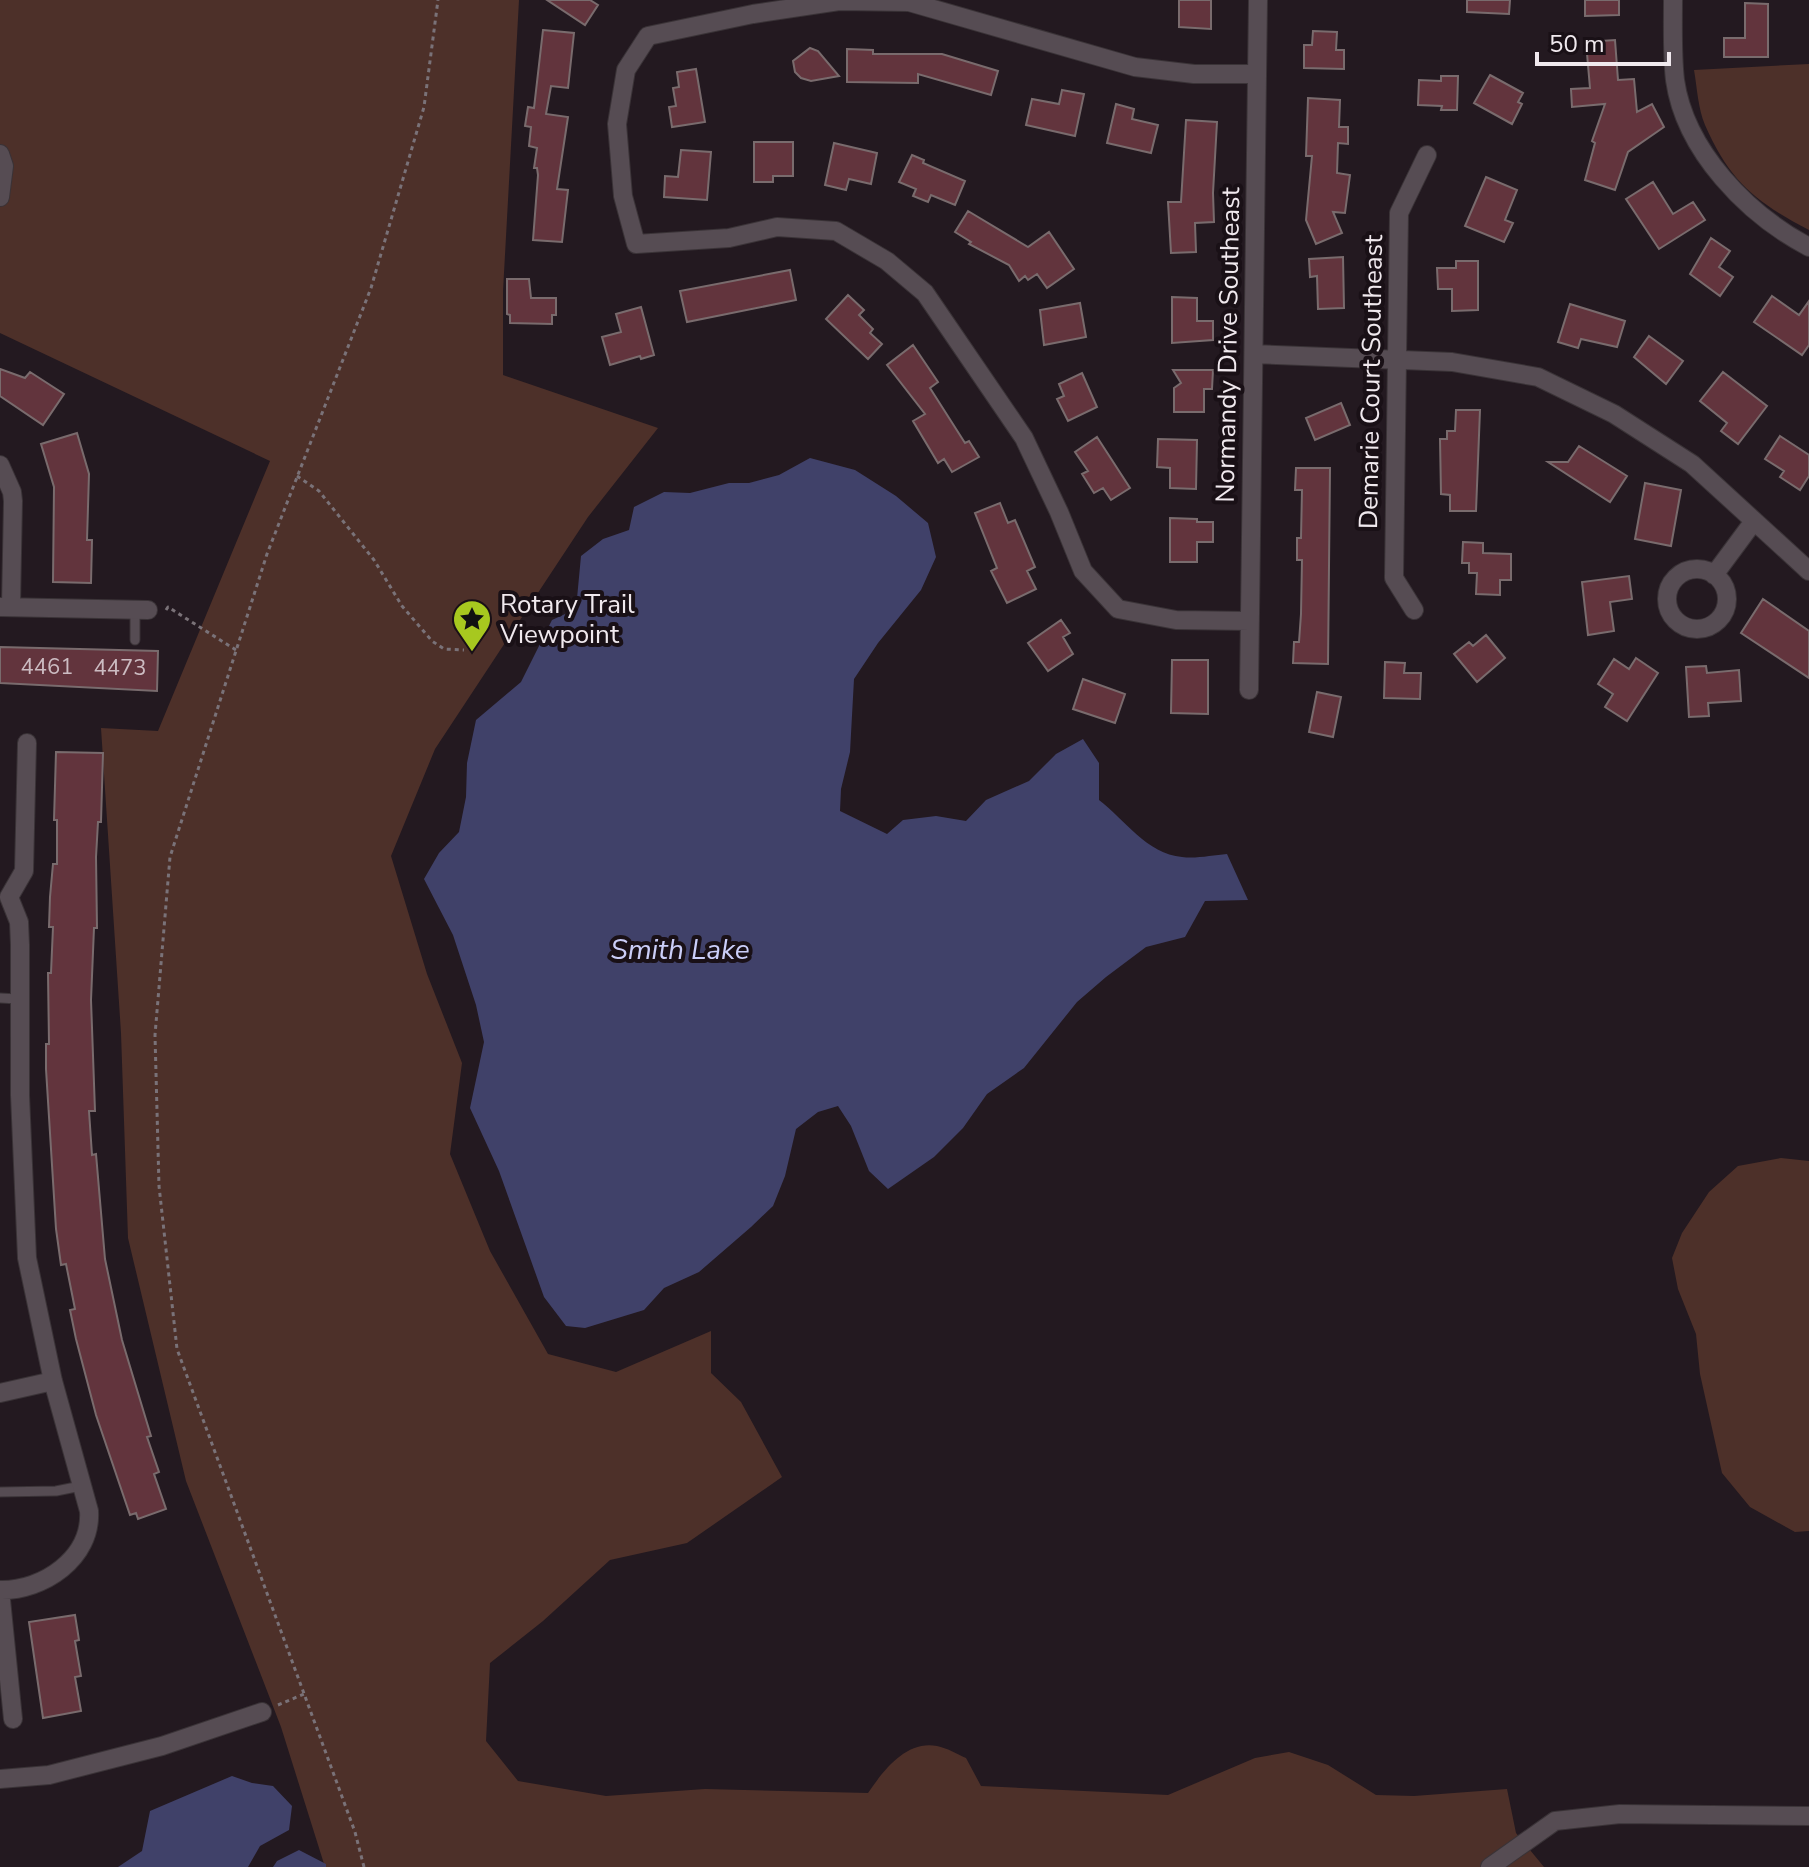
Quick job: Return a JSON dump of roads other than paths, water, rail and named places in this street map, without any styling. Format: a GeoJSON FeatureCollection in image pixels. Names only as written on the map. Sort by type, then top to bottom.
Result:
{"type":"FeatureCollection","features":[{"type":"Feature","properties":{"kind":"street","name":"Normandy Drive Southeast"},"geometry":{"type":"LineString","coordinates":[[1249,690],[1258,0]]}},
{"type":"Feature","properties":{"kind":"street"},"geometry":{"type":"LineString","coordinates":[[1673,0],[1675,81],[1691,132],[1751,208],[1809,247]]}},
{"type":"Feature","properties":{"kind":"street"},"geometry":{"type":"LineString","coordinates":[[1250,621],[1176,620],[1118,609],[1083,571],[1024,438],[925,293],[887,261],[836,231],[777,227],[729,238],[636,244],[623,196],[617,124],[626,70],[648,36],[738,16],[839,1],[909,2],[1135,67],[1194,74],[1257,74]]}},
{"type":"Feature","properties":{"kind":"street"},"geometry":{"type":"LineString","coordinates":[[0,154],[4,166],[0,197]]}},
{"type":"Feature","properties":{"kind":"street","name":"Demarie Court Southeast"},"geometry":{"type":"LineString","coordinates":[[1414,610],[1394,578],[1399,213],[1427,155]]}},
{"type":"Feature","properties":{"kind":"street"},"geometry":{"type":"LineString","coordinates":[[1254,354],[1452,362],[1538,377],[1614,414],[1692,464],[1809,571]]}},
{"type":"Feature","properties":{"kind":"street"},"geometry":{"type":"LineString","coordinates":[[0,465],[13,501],[5,606],[142,610]]}},
{"type":"Feature","properties":{"kind":"street"},"geometry":{"type":"LineString","coordinates":[[1714,575],[1754,521]]}},
{"type":"Feature","properties":{"kind":"street"},"geometry":{"type":"LineString","coordinates":[[13,1719],[0,1590],[32,1586],[65,1566],[76,1555],[90,1522],[53,1381],[27,1258],[20,1095],[21,1022],[9,998],[19,922],[4,897],[24,871],[27,743]]}},
{"type":"Feature","properties":{"kind":"street"},"geometry":{"type":"LineString","coordinates":[[0,1094],[20,1095]]}},
{"type":"Feature","properties":{"kind":"street"},"geometry":{"type":"LineString","coordinates":[[0,1393],[53,1381]]}},
{"type":"Feature","properties":{"kind":"street"},"geometry":{"type":"LineString","coordinates":[[0,1779],[49,1775],[162,1746],[262,1712]]}},
{"type":"Feature","properties":{"kind":"street"},"geometry":{"type":"LineString","coordinates":[[1490,1867],[1555,1821],[1620,1814],[1809,1816]]}},
{"type":"Feature","properties":{"kind":"lane"},"geometry":{"type":"LineString","coordinates":[[135,640],[142,610]]}},
{"type":"Feature","properties":{"kind":"lane"},"geometry":{"type":"LineString","coordinates":[[0,1492],[56,1491],[81,1486]]}},
{"type":"Feature","properties":{"kind":"water","name":"Smith Lake"},"geometry":{"type":"Polygon","coordinates":[[[810,458],[855,470],[896,496],[928,523],[936,557],[921,590],[878,643],[854,679],[850,752],[841,789],[840,811],[887,834],[903,820],[936,816],[966,821],[986,800],[1029,781],[1056,754],[1083,739],[1099,763],[1099,800],[1158,850],[1193,858],[1227,854],[1248,900],[1205,901],[1185,937],[1146,947],[1106,977],[1077,1002],[1024,1068],[987,1094],[963,1128],[934,1157],[888,1189],[869,1171],[851,1126],[838,1106],[818,1112],[796,1129],[785,1176],[773,1206],[699,1272],[664,1288],[644,1310],[585,1328],[566,1326],[544,1297],[499,1171],[470,1108],[484,1042],[476,1005],[453,935],[424,879],[439,853],[459,832],[466,797],[467,763],[476,720],[521,682],[552,620],[576,609],[581,556],[603,539],[629,530],[634,507],[664,492],[690,493],[729,483],[749,483],[779,475],[810,458]]]}},
{"type":"Feature","properties":{"kind":"water"},"geometry":{"type":"Polygon","coordinates":[[[232,1776],[273,1786],[292,1806],[289,1830],[260,1846],[248,1867],[118,1867],[142,1851],[150,1811],[232,1776]]]}},
{"type":"Feature","properties":{"kind":"water"},"geometry":{"type":"Polygon","coordinates":[[[299,1850],[326,1864],[326,1867],[273,1867],[277,1861],[299,1850]]]}},
{"type":"Feature","properties":{"kind":"place","name":"Rotary Trail Viewpoint"},"geometry":{"type":"Point","coordinates":[472,653]}}]}
